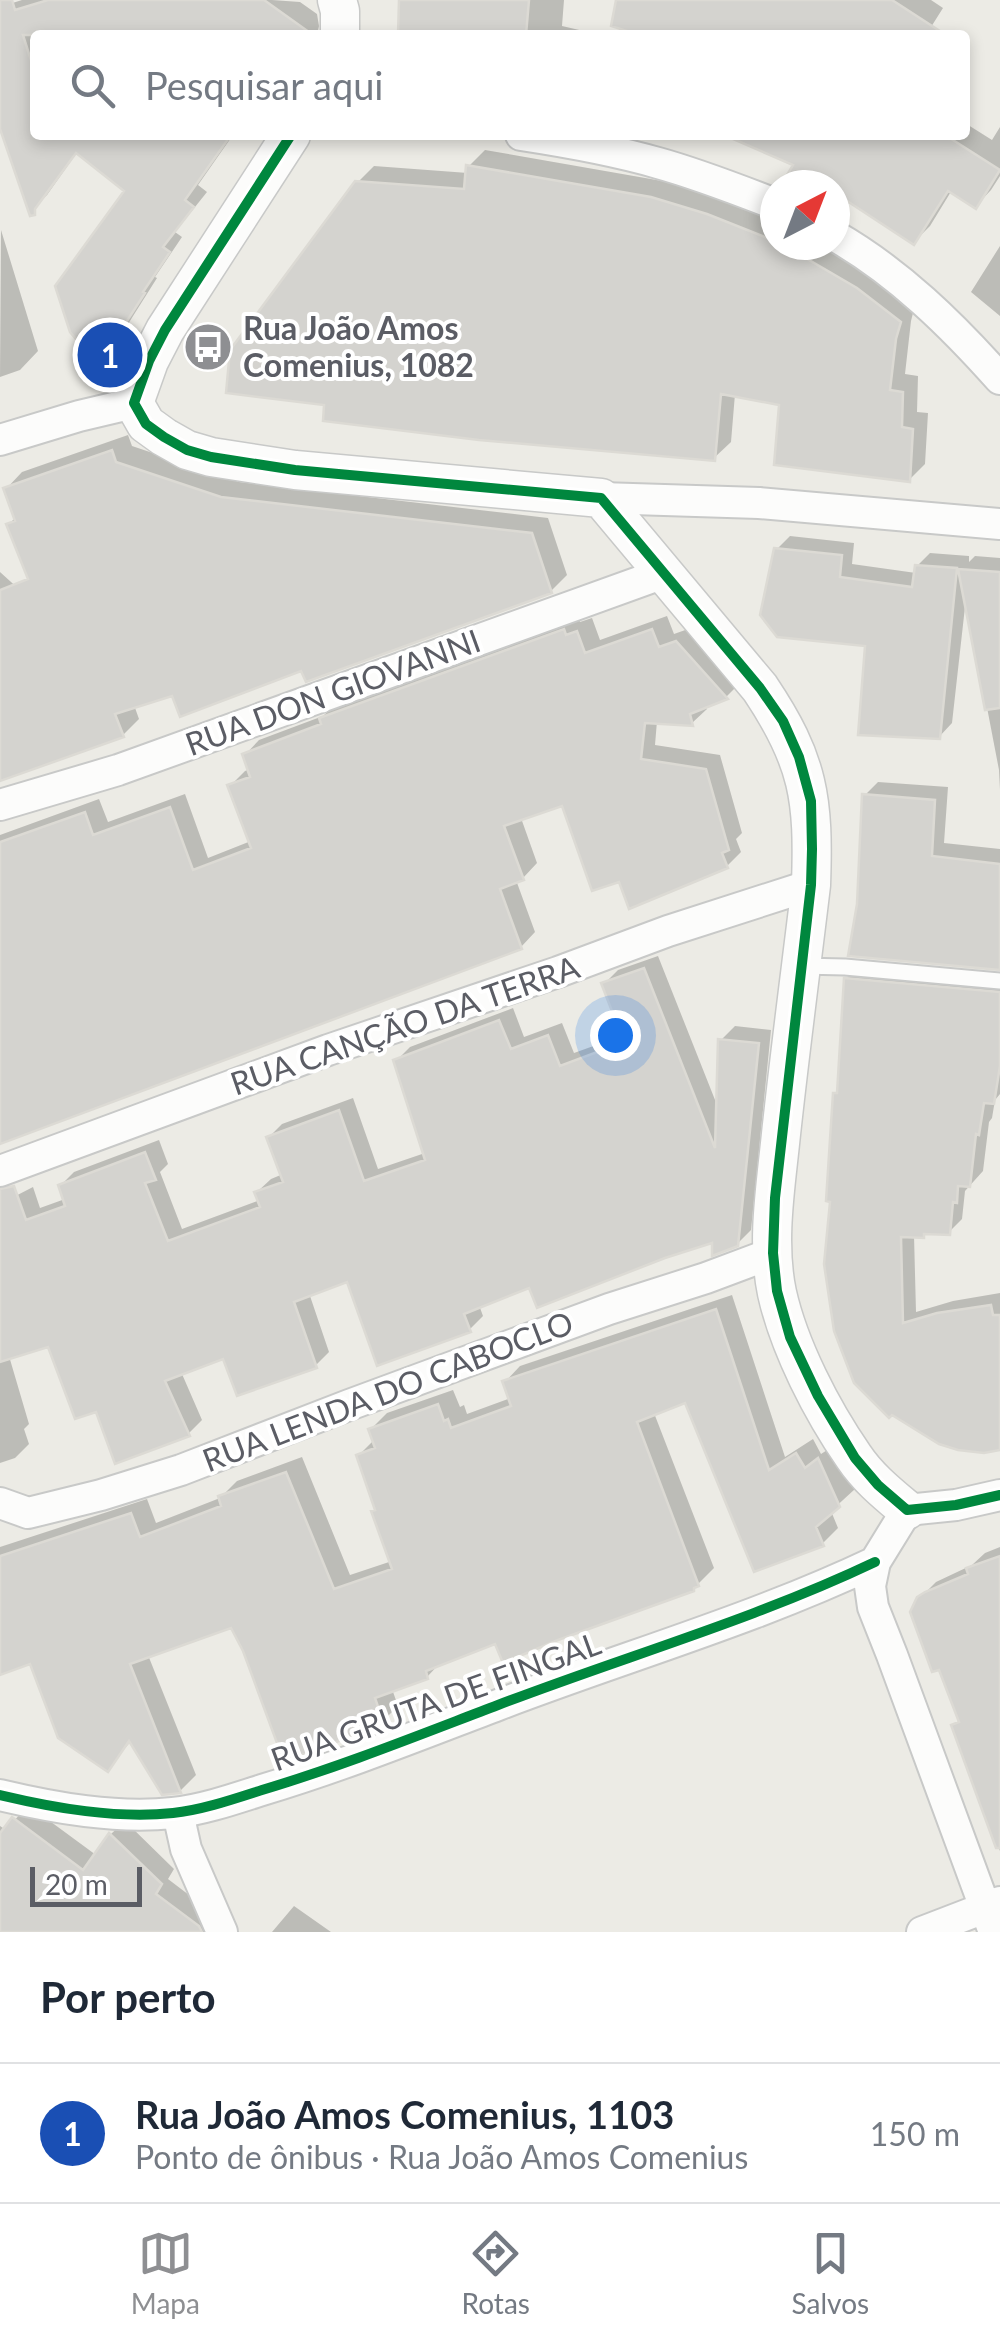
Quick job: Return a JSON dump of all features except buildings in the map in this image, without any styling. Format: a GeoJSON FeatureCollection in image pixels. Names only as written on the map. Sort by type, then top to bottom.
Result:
{"type":"FeatureCollection","features":[{"type":"Feature","properties":{"kind":"street"},"geometry":{"type":"LineString","coordinates":[[337,0],[340,30]]}},
{"type":"Feature","properties":{"kind":"street"},"geometry":{"type":"LineString","coordinates":[[287,140],[165,330],[134,403],[146,424],[187,450],[312,472],[601,498],[759,503],[1000,524]]}},
{"type":"Feature","properties":{"kind":"street"},"geometry":{"type":"LineString","coordinates":[[552,140],[656,162],[760,199]]}},
{"type":"Feature","properties":{"kind":"street"},"geometry":{"type":"LineString","coordinates":[[850,247],[914,292],[1000,378]]}},
{"type":"Feature","properties":{"kind":"street"},"geometry":{"type":"LineString","coordinates":[[0,440],[134,403]]}},
{"type":"Feature","properties":{"kind":"street"},"geometry":{"type":"LineString","coordinates":[[601,498],[732,652],[783,722],[799,757],[811,801],[811,885],[775,1198],[776,1291],[790,1337],[854,1458],[878,1486],[907,1510],[1000,1495]]}},
{"type":"Feature","properties":{"kind":"street","name":"RUA DON GIOVANNI"},"geometry":{"type":"LineString","coordinates":[[0,806],[118,770],[664,573]]}},
{"type":"Feature","properties":{"kind":"street","name":"RUA CANÇÃO DA TERRA"},"geometry":{"type":"LineString","coordinates":[[0,1171],[328,1050],[811,885]]}},
{"type":"Feature","properties":{"kind":"street","name":"RUA LENDA DO CABOCLO"},"geometry":{"type":"LineString","coordinates":[[0,1504],[28,1514],[180,1470],[349,1404],[773,1253]]}},
{"type":"Feature","properties":{"kind":"street"},"geometry":{"type":"LineString","coordinates":[[907,1510],[874,1562],[872,1607],[993,1914],[922,1932]]}},
{"type":"Feature","properties":{"kind":"street","name":"RUA GRUTA DE FINGAL"},"geometry":{"type":"LineString","coordinates":[[0,1794],[50,1806],[134,1814],[178,1813],[326,1771],[823,1586],[874,1562]]}},
{"type":"Feature","properties":{"kind":"street"},"geometry":{"type":"LineString","coordinates":[[178,1813],[186,1850],[219,1927]]}},
{"type":"Feature","properties":{"kind":"lane"},"geometry":{"type":"LineString","coordinates":[[801,966],[1000,981]]}},
{"type":"Feature","properties":{"kind":"cycle path"},"geometry":{"type":"LineString","coordinates":[[288,140],[165,330],[134,403],[146,424],[164,437],[211,457],[295,470],[601,498],[760,688],[783,721],[799,757],[811,801],[811,885],[775,1198],[773,1253],[777,1291],[790,1337],[818,1396],[855,1458],[907,1510],[1000,1495]]}},
{"type":"Feature","properties":{"kind":"cycle path"},"geometry":{"type":"LineString","coordinates":[[0,1795],[108,1813],[151,1814],[207,1807],[292,1781],[735,1620],[875,1562]]}},
{"type":"Feature","properties":{"kind":"place","name":"Rua João Amos Comenius, 1082"},"geometry":{"type":"Point","coordinates":[208,347]}},
{"type":"Feature","properties":{"kind":"place","name":"Rua João Amos Comenius, 1103"},"geometry":{"type":"Point","coordinates":[110,355]}}]}
